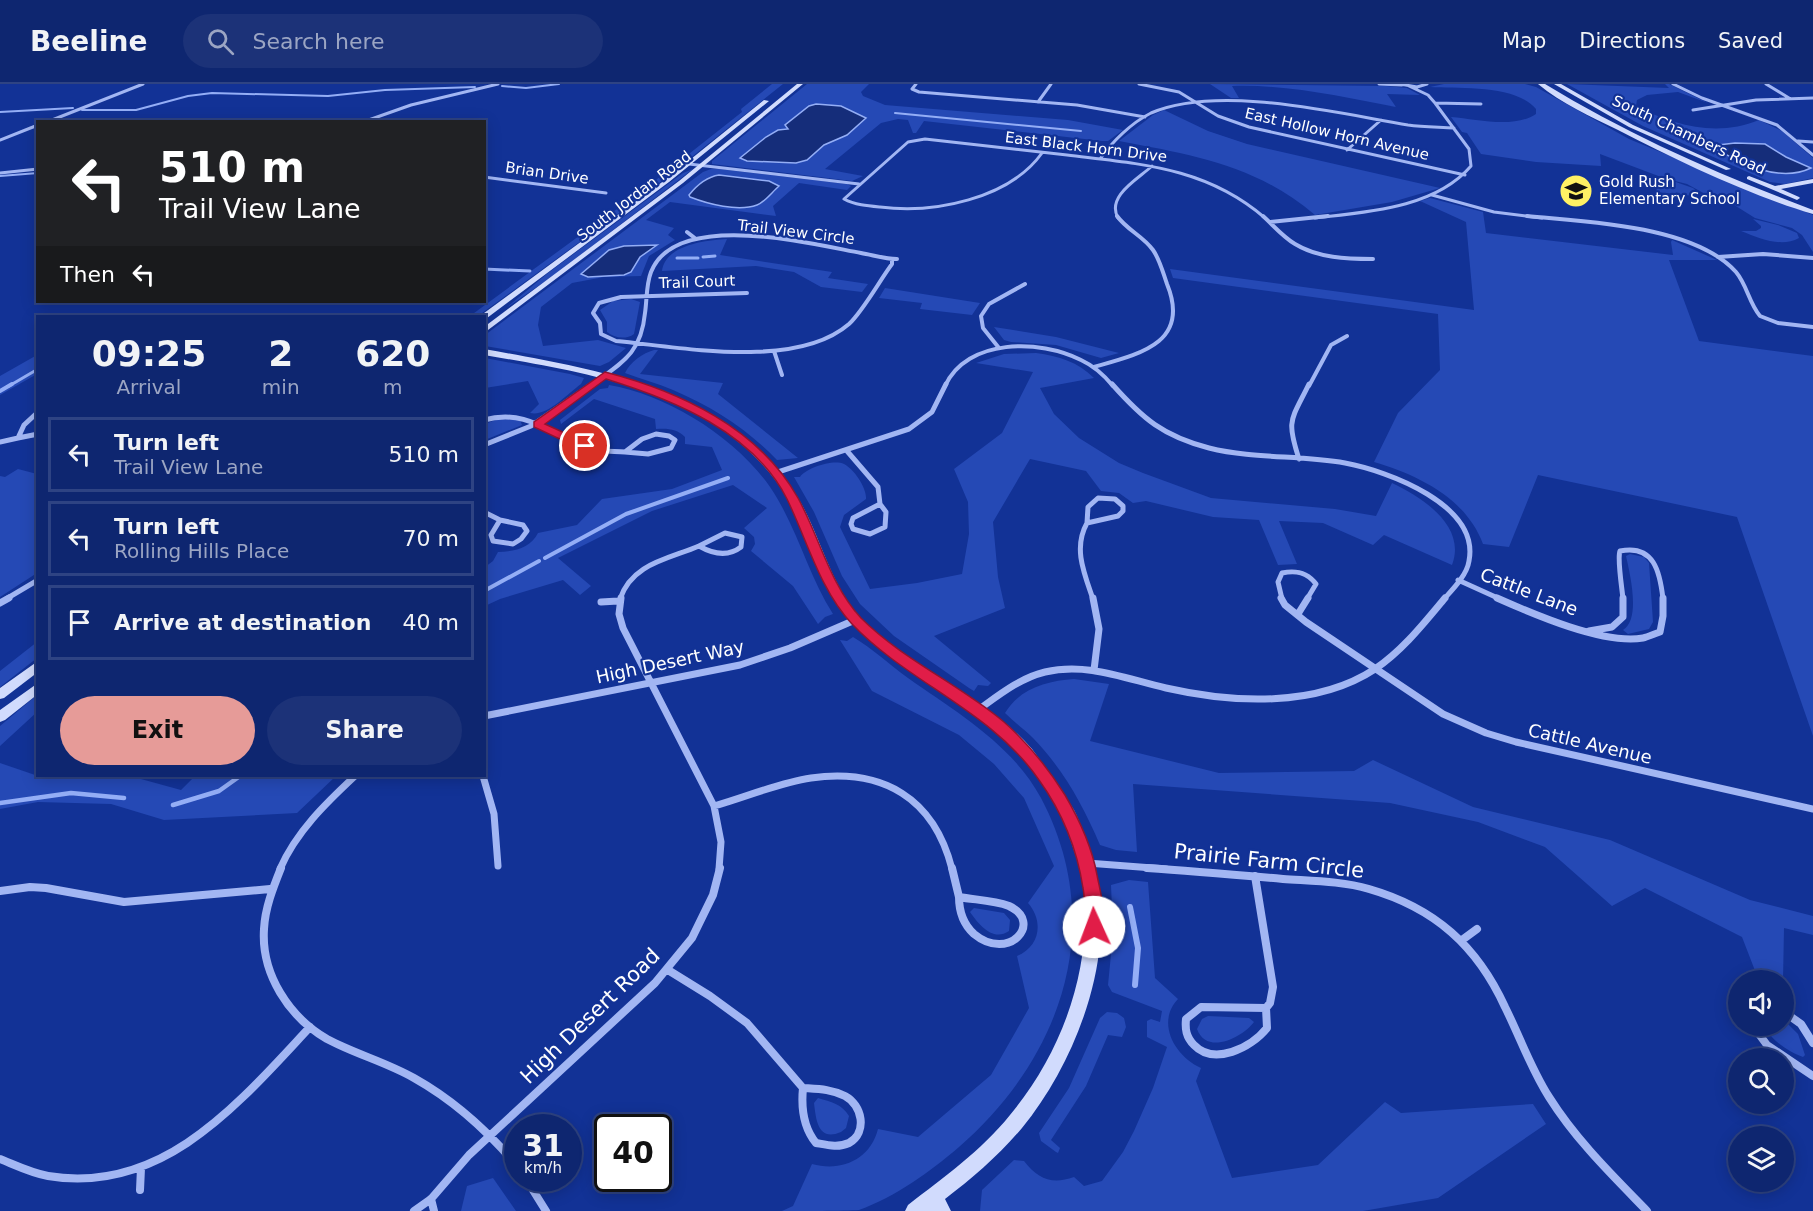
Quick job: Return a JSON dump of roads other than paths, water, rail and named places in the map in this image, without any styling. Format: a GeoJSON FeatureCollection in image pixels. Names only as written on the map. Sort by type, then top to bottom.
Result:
{"type":"FeatureCollection","features":[{"type":"Feature","properties":{"kind":"main road"},"geometry":{"type":"LineString","coordinates":[[779,91],[788,84]]}},
{"type":"Feature","properties":{"kind":"main road","name":"South Jordan Road"},"geometry":{"type":"LineString","coordinates":[[486,329],[702,165],[800,84]]}},
{"type":"Feature","properties":{"kind":"main road","name":"South Chambers Road"},"geometry":{"type":"LineString","coordinates":[[1541,84],[1629,134],[1760,192],[1813,212]]}},
{"type":"Feature","properties":{"kind":"main road","name":"South Chambers Road"},"geometry":{"type":"LineString","coordinates":[[1557,84],[1641,130],[1813,204]]}},
{"type":"Feature","properties":{"kind":"main road","name":"South Jordan Road"},"geometry":{"type":"LineString","coordinates":[[485,315],[689,164],[770,98]]}},
{"type":"Feature","properties":{"kind":"main road"},"geometry":{"type":"LineString","coordinates":[[1760,192],[1813,181]]}},
{"type":"Feature","properties":{"kind":"main road"},"geometry":{"type":"LineString","coordinates":[[486,352],[605,375],[660,393],[707,416],[749,446],[775,473],[797,506],[837,594],[855,620],[883,644],[978,710],[1018,744],[1045,776],[1069,816],[1087,862],[1093,895],[1093,945],[1080,1009],[1069,1038],[1048,1078],[1010,1131],[938,1205],[914,1211]]}},
{"type":"Feature","properties":{"kind":"main road"},"geometry":{"type":"LineString","coordinates":[[0,694],[36,667]]}},
{"type":"Feature","properties":{"kind":"main road"},"geometry":{"type":"LineString","coordinates":[[0,717],[36,689]]}},
{"type":"Feature","properties":{"kind":"street"},"geometry":{"type":"LineString","coordinates":[[52,120],[143,84]]}},
{"type":"Feature","properties":{"kind":"street"},"geometry":{"type":"LineString","coordinates":[[369,120],[411,105],[498,84]]}},
{"type":"Feature","properties":{"kind":"street"},"geometry":{"type":"LineString","coordinates":[[914,91],[912,88],[916,84]]}},
{"type":"Feature","properties":{"kind":"street"},"geometry":{"type":"LineString","coordinates":[[1038,102],[1052,84]]}},
{"type":"Feature","properties":{"kind":"street","name":"East Hollow Horn Avenue"},"geometry":{"type":"LineString","coordinates":[[1139,84],[1175,90],[1218,116],[1244,126],[1465,175]]}},
{"type":"Feature","properties":{"kind":"street"},"geometry":{"type":"LineString","coordinates":[[1379,84],[1433,84]]}},
{"type":"Feature","properties":{"kind":"street"},"geometry":{"type":"LineString","coordinates":[[1673,84],[1720,105],[1770,122],[1786,131],[1813,155]]}},
{"type":"Feature","properties":{"kind":"street"},"geometry":{"type":"LineString","coordinates":[[1766,84],[1790,98]]}},
{"type":"Feature","properties":{"kind":"street"},"geometry":{"type":"LineString","coordinates":[[1270,222],[1366,210],[1432,195],[1456,184],[1465,175],[1471,165],[1471,155],[1454,128],[1428,95],[1404,85]]}},
{"type":"Feature","properties":{"kind":"street"},"geometry":{"type":"LineString","coordinates":[[1426,85],[1428,95]]}},
{"type":"Feature","properties":{"kind":"street"},"geometry":{"type":"LineString","coordinates":[[908,92],[1097,108],[1145,117]]}},
{"type":"Feature","properties":{"kind":"street"},"geometry":{"type":"LineString","coordinates":[[1693,110],[1756,99],[1813,99]]}},
{"type":"Feature","properties":{"kind":"street"},"geometry":{"type":"LineString","coordinates":[[1100,159],[1111,144],[1145,117],[1164,108],[1195,101],[1286,102],[1413,126],[1454,128]]}},
{"type":"Feature","properties":{"kind":"street"},"geometry":{"type":"LineString","coordinates":[[1436,103],[1481,104]]}},
{"type":"Feature","properties":{"kind":"street"},"geometry":{"type":"LineString","coordinates":[[1347,150],[1381,120]]}},
{"type":"Feature","properties":{"kind":"street"},"geometry":{"type":"LineString","coordinates":[[0,140],[36,126]]}},
{"type":"Feature","properties":{"kind":"street","name":"East Black Horn Drive"},"geometry":{"type":"LineString","coordinates":[[845,200],[846,196],[914,138],[1100,159],[1152,166],[1188,174],[1241,198],[1293,243],[1312,252],[1346,259],[1373,259]]}},
{"type":"Feature","properties":{"kind":"street"},"geometry":{"type":"LineString","coordinates":[[1797,141],[1813,142]]}},
{"type":"Feature","properties":{"kind":"street"},"geometry":{"type":"LineString","coordinates":[[837,202],[845,200],[905,210],[931,210],[955,206],[970,201],[1027,171],[1042,153]]}},
{"type":"Feature","properties":{"kind":"street"},"geometry":{"type":"LineString","coordinates":[[689,164],[860,184]]}},
{"type":"Feature","properties":{"kind":"street"},"geometry":{"type":"LineString","coordinates":[[1094,367],[1142,351],[1160,339],[1173,322],[1175,309],[1152,248],[1123,226],[1114,210],[1117,197],[1152,166]]}},
{"type":"Feature","properties":{"kind":"street"},"geometry":{"type":"LineString","coordinates":[[0,173],[36,169]]}},
{"type":"Feature","properties":{"kind":"street","name":"Brian Drive"},"geometry":{"type":"LineString","coordinates":[[486,177],[606,193]]}},
{"type":"Feature","properties":{"kind":"street"},"geometry":{"type":"LineString","coordinates":[[1432,195],[1481,210],[1645,231],[1686,242],[1718,257],[1738,273],[1758,313],[1767,319],[1813,327]]}},
{"type":"Feature","properties":{"kind":"street"},"geometry":{"type":"LineString","coordinates":[[687,232],[696,239]]}},
{"type":"Feature","properties":{"kind":"street","name":"Trail View Circle"},"geometry":{"type":"LineString","coordinates":[[638,343],[648,296],[652,268],[658,257],[672,247],[696,239],[744,236],[894,259],[847,326],[819,340],[774,351],[725,352],[638,343],[603,336],[599,321],[593,311],[597,305],[608,299],[648,296]]}},
{"type":"Feature","properties":{"kind":"street"},"geometry":{"type":"LineString","coordinates":[[1718,257],[1763,254],[1813,258]]}},
{"type":"Feature","properties":{"kind":"street"},"geometry":{"type":"LineString","coordinates":[[999,348],[983,328],[981,316],[996,300],[1025,284]]}},
{"type":"Feature","properties":{"kind":"street","name":"Trail Court"},"geometry":{"type":"LineString","coordinates":[[648,296],[747,293]]}},
{"type":"Feature","properties":{"kind":"street"},"geometry":{"type":"LineString","coordinates":[[1761,321],[1767,319]]}},
{"type":"Feature","properties":{"kind":"street"},"geometry":{"type":"LineString","coordinates":[[1299,459],[1290,432],[1290,423],[1328,348],[1347,336]]}},
{"type":"Feature","properties":{"kind":"street"},"geometry":{"type":"LineString","coordinates":[[486,444],[519,434],[537,424],[631,355],[638,343]]}},
{"type":"Feature","properties":{"kind":"street"},"geometry":{"type":"LineString","coordinates":[[775,473],[894,436],[917,425],[933,411],[955,368],[976,355],[999,348],[1026,347],[1052,350],[1081,359],[1094,367],[1139,414],[1179,438],[1238,455],[1341,462],[1375,470],[1409,483],[1437,501],[1458,521],[1469,543],[1470,561],[1458,580],[1406,642],[1374,670],[1338,686],[1280,698],[1241,698],[1193,694],[1094,670],[1066,669],[1031,675],[1011,684],[978,710]]}},
{"type":"Feature","properties":{"kind":"street"},"geometry":{"type":"LineString","coordinates":[[774,351],[782,375]]}},
{"type":"Feature","properties":{"kind":"street"},"geometry":{"type":"LineString","coordinates":[[18,438],[24,425],[36,414]]}},
{"type":"Feature","properties":{"kind":"street"},"geometry":{"type":"LineString","coordinates":[[486,420],[509,414],[522,417],[590,448],[639,454],[663,451],[674,445],[675,440],[663,434],[651,435],[625,452]]}},
{"type":"Feature","properties":{"kind":"street"},"geometry":{"type":"LineString","coordinates":[[0,442],[36,434]]}},
{"type":"Feature","properties":{"kind":"street"},"geometry":{"type":"LineString","coordinates":[[847,451],[878,487],[880,504],[886,512],[882,530],[867,534],[854,530],[851,524],[853,518],[880,504]]}},
{"type":"Feature","properties":{"kind":"street"},"geometry":{"type":"LineString","coordinates":[[1087,523],[1118,516],[1123,511],[1123,506],[1119,501],[1110,498],[1098,498],[1088,507],[1087,523],[1078,535],[1078,545],[1099,623],[1094,670]]}},
{"type":"Feature","properties":{"kind":"street"},"geometry":{"type":"LineString","coordinates":[[486,513],[500,520],[523,525],[527,531],[526,535],[514,543],[502,545],[493,541],[491,535],[500,520]]}},
{"type":"Feature","properties":{"kind":"street"},"geometry":{"type":"LineString","coordinates":[[601,602],[618,601],[628,584],[648,566],[665,556],[699,546],[721,533],[738,535],[743,540],[741,547],[732,553],[718,553],[699,546]]}},
{"type":"Feature","properties":{"kind":"street","name":"Cattle Lane"},"geometry":{"type":"LineString","coordinates":[[1458,580],[1536,614],[1589,631],[1628,639],[1647,638],[1659,632],[1664,620],[1658,572],[1650,556],[1630,549],[1620,551],[1618,555],[1623,588],[1623,617],[1612,627],[1589,631]]}},
{"type":"Feature","properties":{"kind":"street","name":"Cattle Avenue"},"geometry":{"type":"LineString","coordinates":[[1298,614],[1303,601],[1313,592],[1316,584],[1305,573],[1287,571],[1279,577],[1277,588],[1285,605],[1374,670],[1443,714],[1501,738],[1813,809]]}},
{"type":"Feature","properties":{"kind":"street"},"geometry":{"type":"LineString","coordinates":[[0,603],[36,581]]}},
{"type":"Feature","properties":{"kind":"street","name":"High Desert Road"},"geometry":{"type":"LineString","coordinates":[[414,1211],[431,1199],[459,1164],[668,969],[700,925],[713,895],[720,867],[721,842],[714,806],[620,620],[618,601]]}},
{"type":"Feature","properties":{"kind":"street","name":"High Desert Way"},"geometry":{"type":"LineString","coordinates":[[486,716],[703,674],[766,657],[855,620]]}},
{"type":"Feature","properties":{"kind":"street"},"geometry":{"type":"LineString","coordinates":[[714,806],[796,781],[823,776],[856,778],[884,784],[896,789],[916,803],[938,829],[959,897],[958,908],[966,926],[981,941],[992,945],[1009,944],[1017,940],[1024,924],[1013,908],[959,897]]}},
{"type":"Feature","properties":{"kind":"street"},"geometry":{"type":"LineString","coordinates":[[354,777],[324,804],[306,825],[283,860],[270,889],[264,932],[269,970],[274,983],[291,1008],[310,1027],[424,1084],[453,1102],[490,1135],[504,1151]]}},
{"type":"Feature","properties":{"kind":"street"},"geometry":{"type":"LineString","coordinates":[[483,777],[494,814],[498,866]]}},
{"type":"Feature","properties":{"kind":"street","name":"Prairie Farm Circle"},"geometry":{"type":"LineString","coordinates":[[1087,862],[1332,881],[1367,887],[1412,905],[1462,940],[1490,976],[1531,1065],[1556,1108],[1587,1149],[1647,1211]]}},
{"type":"Feature","properties":{"kind":"street"},"geometry":{"type":"LineString","coordinates":[[1255,876],[1273,987],[1270,1003],[1266,1008]]}},
{"type":"Feature","properties":{"kind":"street"},"geometry":{"type":"LineString","coordinates":[[0,891],[30,887],[46,888],[124,902],[270,889]]}},
{"type":"Feature","properties":{"kind":"street"},"geometry":{"type":"LineString","coordinates":[[1462,940],[1477,929]]}},
{"type":"Feature","properties":{"kind":"street"},"geometry":{"type":"LineString","coordinates":[[668,969],[747,1023],[803,1088],[803,1111],[809,1136],[816,1143],[831,1148],[853,1139],[861,1125],[861,1115],[855,1103],[838,1091],[826,1088],[803,1088]]}},
{"type":"Feature","properties":{"kind":"street"},"geometry":{"type":"LineString","coordinates":[[1201,1007],[1266,1008],[1267,1028],[1232,1053],[1215,1055],[1199,1050],[1192,1044],[1185,1031],[1186,1019],[1201,1007]]}},
{"type":"Feature","properties":{"kind":"street"},"geometry":{"type":"LineString","coordinates":[[1794,1019],[1808,1032],[1813,1043]]}},
{"type":"Feature","properties":{"kind":"street"},"geometry":{"type":"LineString","coordinates":[[0,1159],[45,1176],[63,1178],[113,1176],[141,1168],[182,1148],[214,1124],[310,1027]]}},
{"type":"Feature","properties":{"kind":"street"},"geometry":{"type":"LineString","coordinates":[[1760,1036],[1767,1045],[1813,1076]]}},
{"type":"Feature","properties":{"kind":"street"},"geometry":{"type":"LineString","coordinates":[[140,1190],[141,1168]]}},
{"type":"Feature","properties":{"kind":"street"},"geometry":{"type":"LineString","coordinates":[[534,1192],[546,1211]]}},
{"type":"Feature","properties":{"kind":"street"},"geometry":{"type":"LineString","coordinates":[[431,1199],[434,1211]]}},
{"type":"Feature","properties":{"kind":"waterway"},"geometry":{"type":"LineString","coordinates":[[502,86],[526,88],[559,84]]}},
{"type":"Feature","properties":{"kind":"waterway"},"geometry":{"type":"LineString","coordinates":[[82,110],[136,110],[188,96],[212,93],[328,96],[385,90],[475,87]]}},
{"type":"Feature","properties":{"kind":"waterway"},"geometry":{"type":"LineString","coordinates":[[0,112],[73,108]]}},
{"type":"Feature","properties":{"kind":"waterway"},"geometry":{"type":"LineString","coordinates":[[895,113],[1081,131]]}},
{"type":"Feature","properties":{"kind":"waterway"},"geometry":{"type":"LineString","coordinates":[[0,176],[36,173]]}},
{"type":"Feature","properties":{"kind":"waterway"},"geometry":{"type":"LineString","coordinates":[[703,257],[715,256]]}},
{"type":"Feature","properties":{"kind":"waterway"},"geometry":{"type":"LineString","coordinates":[[677,258],[698,258]]}},
{"type":"Feature","properties":{"kind":"waterway"},"geometry":{"type":"LineString","coordinates":[[486,269],[530,271]]}},
{"type":"Feature","properties":{"kind":"waterway"},"geometry":{"type":"LineString","coordinates":[[9,386],[36,370]]}},
{"type":"Feature","properties":{"kind":"waterway"},"geometry":{"type":"LineString","coordinates":[[0,391],[12,384]]}},
{"type":"Feature","properties":{"kind":"waterway"},"geometry":{"type":"LineString","coordinates":[[545,558],[626,514],[728,478]]}},
{"type":"Feature","properties":{"kind":"waterway"},"geometry":{"type":"LineString","coordinates":[[486,590],[539,561]]}},
{"type":"Feature","properties":{"kind":"waterway"},"geometry":{"type":"LineString","coordinates":[[173,805],[219,791],[239,777]]}},
{"type":"Feature","properties":{"kind":"waterway"},"geometry":{"type":"LineString","coordinates":[[0,803],[71,793],[124,798]]}},
{"type":"Feature","properties":{"kind":"waterway"},"geometry":{"type":"LineString","coordinates":[[1130,907],[1138,948],[1135,985]]}},
{"type":"Feature","properties":{"kind":"place","name":"Gold Rush Elementary School"},"geometry":{"type":"Point","coordinates":[1576,191]}}]}
